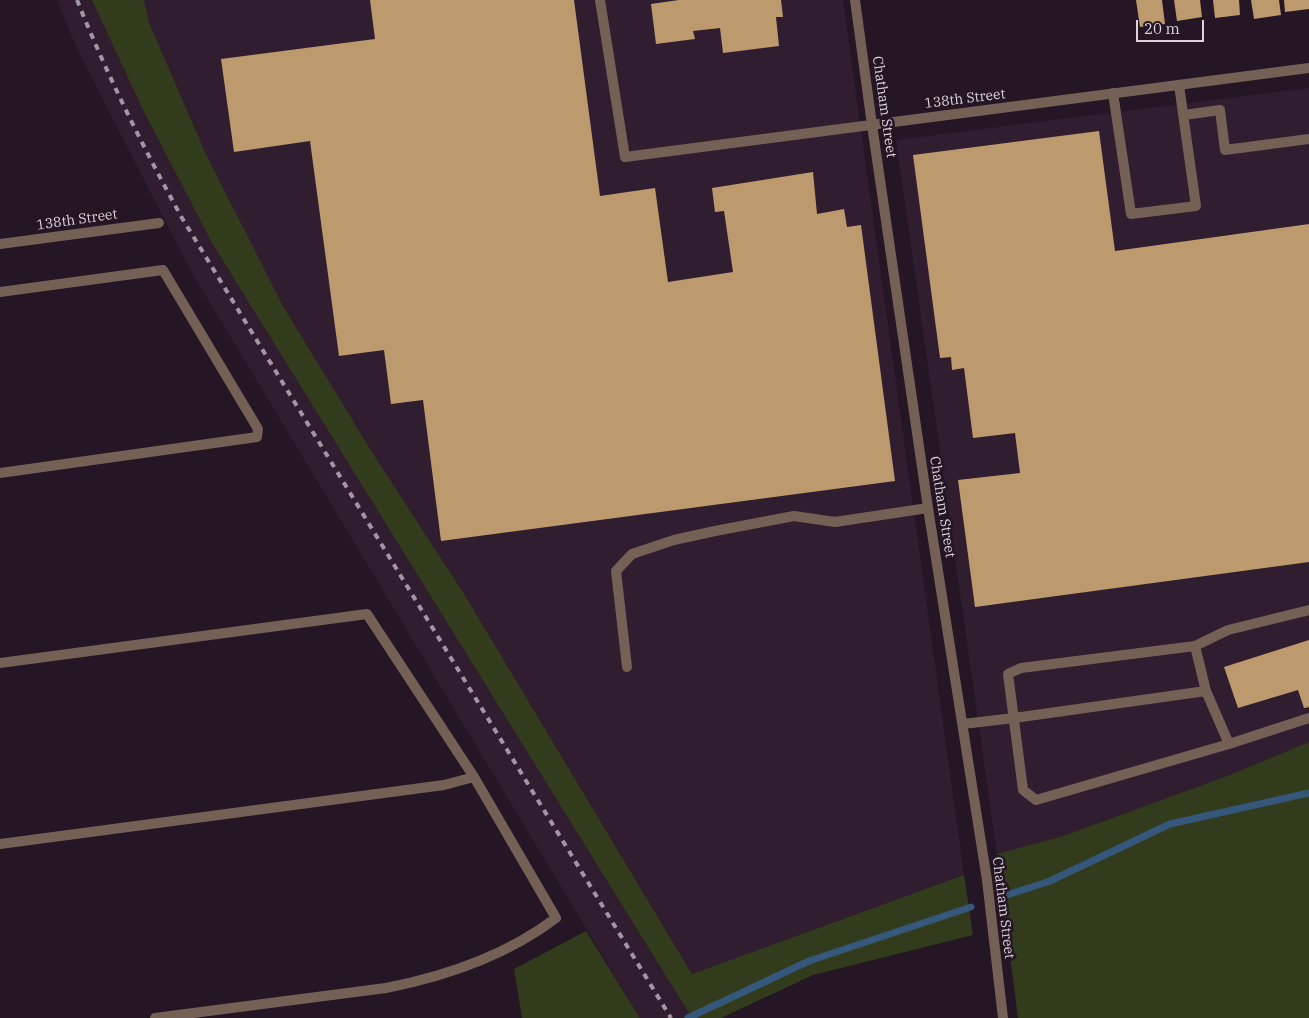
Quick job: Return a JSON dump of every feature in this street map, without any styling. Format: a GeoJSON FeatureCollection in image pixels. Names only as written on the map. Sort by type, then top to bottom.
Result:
{"type":"FeatureCollection","features":[{"type":"Feature","properties":{"kind":"street","name":"138th Street"},"geometry":{"type":"LineString","coordinates":[[600,0],[625,158],[1309,68]]}},
{"type":"Feature","properties":{"kind":"street","name":"Chatham Street"},"geometry":{"type":"LineString","coordinates":[[855,0],[928,508],[986,880],[1004,1018]]}},
{"type":"Feature","properties":{"kind":"street"},"geometry":{"type":"LineString","coordinates":[[1113,93],[1131,214],[1196,206],[1179,85]]}},
{"type":"Feature","properties":{"kind":"street"},"geometry":{"type":"LineString","coordinates":[[1184,115],[1220,110],[1225,150],[1309,140]]}},
{"type":"Feature","properties":{"kind":"street","name":"138th Street"},"geometry":{"type":"LineString","coordinates":[[0,244],[158,223]]}},
{"type":"Feature","properties":{"kind":"street"},"geometry":{"type":"LineString","coordinates":[[0,292],[163,270],[258,429],[257,437],[0,472]]}},
{"type":"Feature","properties":{"kind":"street"},"geometry":{"type":"LineString","coordinates":[[627,667],[616,571],[632,554],[674,540],[794,516],[835,522],[928,508]]}},
{"type":"Feature","properties":{"kind":"street"},"geometry":{"type":"LineString","coordinates":[[1309,610],[1228,630],[1195,646],[1022,668],[1008,674],[1023,790],[1036,800],[1229,744],[1309,718]]}},
{"type":"Feature","properties":{"kind":"street"},"geometry":{"type":"LineString","coordinates":[[0,663],[367,614],[474,777],[556,918],[534,935],[504,951],[424,981],[386,988],[156,1018]]}},
{"type":"Feature","properties":{"kind":"street"},"geometry":{"type":"LineString","coordinates":[[1195,646],[1206,691],[1229,744]]}},
{"type":"Feature","properties":{"kind":"street"},"geometry":{"type":"LineString","coordinates":[[963,724],[1206,691]]}},
{"type":"Feature","properties":{"kind":"street"},"geometry":{"type":"LineString","coordinates":[[0,844],[444,785],[474,777]]}},
{"type":"Feature","properties":{"kind":"shaded area"},"geometry":{"type":"Polygon","coordinates":[[[57,0],[92,0],[143,110],[212,243],[692,1018],[640,1018],[191,271],[78,51],[57,0]]]}},
{"type":"Feature","properties":{"kind":"shaded area"},"geometry":{"type":"Polygon","coordinates":[[[144,0],[843,0],[964,875],[692,974],[466,597],[372,452],[283,306],[206,154],[150,25],[144,0]]]}},
{"type":"Feature","properties":{"kind":"shaded area"},"geometry":{"type":"Polygon","coordinates":[[[1309,88],[1309,742],[1227,776],[1063,836],[997,854],[896,140],[1309,88]]]}},
{"type":"Feature","properties":{"kind":"green space"},"geometry":{"type":"Polygon","coordinates":[[[92,0],[144,0],[150,25],[206,154],[283,306],[372,452],[466,597],[692,974],[964,875],[973,935],[813,975],[721,1018],[692,1018],[212,243],[143,110],[92,0]]]}},
{"type":"Feature","properties":{"kind":"green space"},"geometry":{"type":"Polygon","coordinates":[[[1309,742],[1309,1018],[1018,1018],[997,854],[1063,836],[1227,776],[1309,742]]]}},
{"type":"Feature","properties":{"kind":"green space"},"geometry":{"type":"Polygon","coordinates":[[[586,931],[640,1018],[522,1018],[514,969],[586,931]]]}},
{"type":"Feature","properties":{"kind":"building"},"geometry":{"type":"Polygon","coordinates":[[[370,0],[574,0],[600,196],[655,188],[668,282],[733,272],[724,211],[715,212],[712,188],[813,172],[817,214],[844,209],[847,227],[861,225],[895,481],[441,541],[423,400],[391,404],[384,350],[339,356],[310,141],[234,152],[221,59],[375,39],[370,0]]]}},
{"type":"Feature","properties":{"kind":"building"},"geometry":{"type":"Polygon","coordinates":[[[679,0],[781,0],[783,17],[776,17],[779,46],[723,53],[720,28],[693,31],[695,39],[656,44],[651,4],[679,0]]]}},
{"type":"Feature","properties":{"kind":"building"},"geometry":{"type":"Polygon","coordinates":[[[1136,0],[1162,0],[1165,24],[1140,27],[1136,0]]]}},
{"type":"Feature","properties":{"kind":"building"},"geometry":{"type":"Polygon","coordinates":[[[1174,0],[1200,0],[1202,17],[1177,21],[1174,0]]]}},
{"type":"Feature","properties":{"kind":"building"},"geometry":{"type":"Polygon","coordinates":[[[1213,0],[1239,0],[1240,15],[1215,18],[1213,0]]]}},
{"type":"Feature","properties":{"kind":"building"},"geometry":{"type":"Polygon","coordinates":[[[1251,0],[1279,0],[1281,15],[1254,19],[1251,0]]]}},
{"type":"Feature","properties":{"kind":"building"},"geometry":{"type":"Polygon","coordinates":[[[1284,0],[1309,0],[1309,9],[1285,12],[1284,0]]]}},
{"type":"Feature","properties":{"kind":"building"},"geometry":{"type":"Polygon","coordinates":[[[1099,131],[1115,251],[1309,224],[1309,562],[975,607],[958,480],[1020,473],[1015,433],[973,438],[964,368],[952,370],[951,357],[940,358],[913,155],[1099,131]]]}},
{"type":"Feature","properties":{"kind":"building"},"geometry":{"type":"Polygon","coordinates":[[[1309,640],[1309,707],[1304,708],[1298,690],[1238,708],[1224,667],[1309,640]]]}},
{"type":"Feature","properties":{"kind":"waterway"},"geometry":{"type":"LineString","coordinates":[[1007,895],[1050,881],[1170,824],[1309,793]]}},
{"type":"Feature","properties":{"kind":"waterway"},"geometry":{"type":"LineString","coordinates":[[688,1018],[809,961],[971,907]]}},
{"type":"Feature","properties":{"kind":"railway"},"geometry":{"type":"LineString","coordinates":[[77,0],[126,110],[182,218],[671,1018]]}}]}
